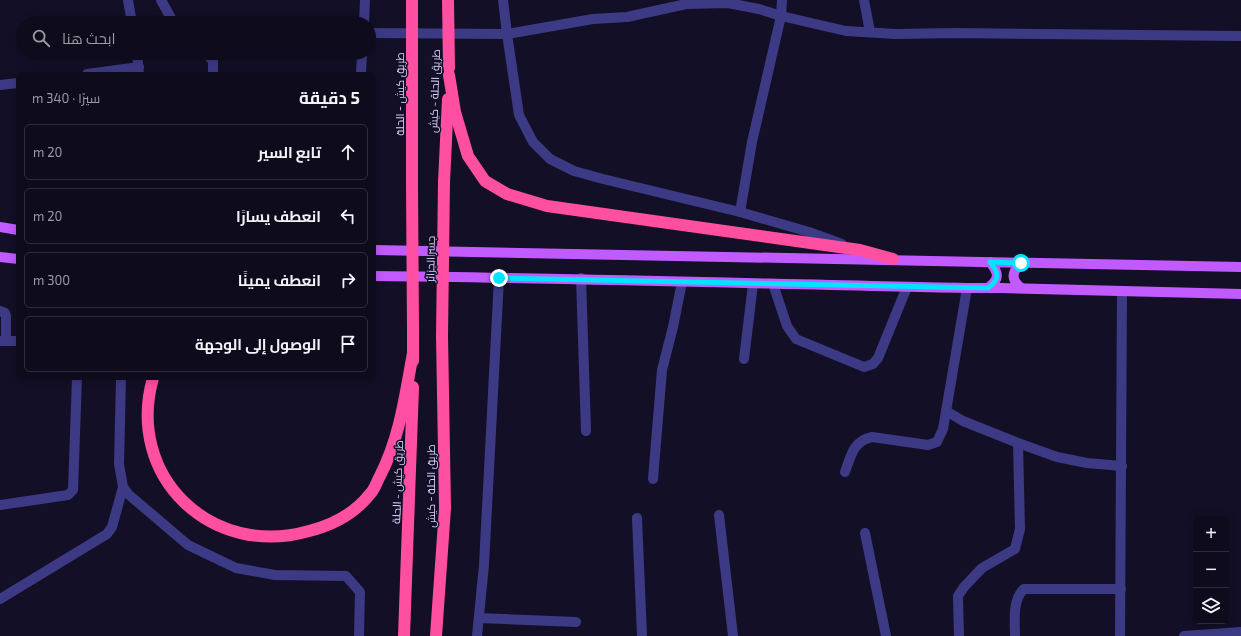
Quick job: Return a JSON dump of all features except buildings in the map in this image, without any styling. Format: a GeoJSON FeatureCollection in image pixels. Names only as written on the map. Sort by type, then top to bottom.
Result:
{"type":"FeatureCollection","features":[{"type":"Feature","properties":{"kind":"highway","name":"طريق كيش - الحلة"},"geometry":{"type":"LineString","coordinates":[[412,0],[412,187]]}},
{"type":"Feature","properties":{"kind":"highway","name":"طريق الحلة - كيش"},"geometry":{"type":"LineString","coordinates":[[444,182],[449,72],[448,0]]}},
{"type":"Feature","properties":{"kind":"highway"},"geometry":{"type":"LineString","coordinates":[[449,72],[455,112],[468,156],[485,180],[507,194],[547,206],[860,250],[893,260]]}},
{"type":"Feature","properties":{"kind":"highway","name":"جسر الجزائر"},"geometry":{"type":"LineString","coordinates":[[442,336],[444,182]]}},
{"type":"Feature","properties":{"kind":"highway","name":"جسر الجزائر"},"geometry":{"type":"LineString","coordinates":[[412,187],[413,329]]}},
{"type":"Feature","properties":{"kind":"highway","name":"طريق كيش - الحلة"},"geometry":{"type":"LineString","coordinates":[[404,636],[412,427],[413,329]]}},
{"type":"Feature","properties":{"kind":"highway","name":"طريق الحلة - كيش"},"geometry":{"type":"LineString","coordinates":[[436,636],[445,508],[442,336]]}},
{"type":"Feature","properties":{"kind":"highway"},"geometry":{"type":"LineString","coordinates":[[152,380],[149,393],[147,426],[154,456],[166,481],[184,503],[209,521],[235,532],[265,537],[296,535],[326,527],[352,512],[371,494],[390,457],[401,419],[413,353]]}},
{"type":"Feature","properties":{"kind":"main road"},"geometry":{"type":"LineString","coordinates":[[0,228],[16,230]]}},
{"type":"Feature","properties":{"kind":"main road"},"geometry":{"type":"LineString","coordinates":[[376,250],[1241,267]]}},
{"type":"Feature","properties":{"kind":"main road"},"geometry":{"type":"LineString","coordinates":[[0,257],[16,259]]}},
{"type":"Feature","properties":{"kind":"main road"},"geometry":{"type":"LineString","coordinates":[[988,288],[994,284],[997,275],[996,269],[990,262]]}},
{"type":"Feature","properties":{"kind":"main road"},"geometry":{"type":"LineString","coordinates":[[1021,263],[1016,268],[1013,277],[1015,282],[1021,288]]}},
{"type":"Feature","properties":{"kind":"main road"},"geometry":{"type":"LineString","coordinates":[[376,276],[581,278],[754,284],[1021,288],[1122,292],[1241,294]]}},
{"type":"Feature","properties":{"kind":"street"},"geometry":{"type":"LineString","coordinates":[[128,0],[131,16]]}},
{"type":"Feature","properties":{"kind":"street"},"geometry":{"type":"LineString","coordinates":[[161,0],[170,16]]}},
{"type":"Feature","properties":{"kind":"street"},"geometry":{"type":"LineString","coordinates":[[364,16],[365,0]]}},
{"type":"Feature","properties":{"kind":"street"},"geometry":{"type":"LineString","coordinates":[[503,0],[506,34],[519,115],[533,142],[550,159],[574,171],[740,212],[810,232],[860,250]]}},
{"type":"Feature","properties":{"kind":"street"},"geometry":{"type":"LineString","coordinates":[[740,212],[752,142],[760,113],[781,16],[782,0]]}},
{"type":"Feature","properties":{"kind":"street"},"geometry":{"type":"LineString","coordinates":[[864,0],[870,32]]}},
{"type":"Feature","properties":{"kind":"street"},"geometry":{"type":"LineString","coordinates":[[376,33],[506,34],[594,19],[627,17],[686,4],[728,3],[760,9],[781,16],[846,31],[895,34],[956,33],[1241,36]]}},
{"type":"Feature","properties":{"kind":"street"},"geometry":{"type":"LineString","coordinates":[[122,72],[139,71],[137,60]]}},
{"type":"Feature","properties":{"kind":"street"},"geometry":{"type":"LineString","coordinates":[[213,72],[215,60]]}},
{"type":"Feature","properties":{"kind":"street"},"geometry":{"type":"LineString","coordinates":[[361,72],[362,60]]}},
{"type":"Feature","properties":{"kind":"street"},"geometry":{"type":"LineString","coordinates":[[0,85],[16,83]]}},
{"type":"Feature","properties":{"kind":"street"},"geometry":{"type":"LineString","coordinates":[[477,636],[484,564],[499,278]]}},
{"type":"Feature","properties":{"kind":"street"},"geometry":{"type":"LineString","coordinates":[[581,278],[586,431]]}},
{"type":"Feature","properties":{"kind":"street"},"geometry":{"type":"LineString","coordinates":[[653,479],[662,370],[682,282]]}},
{"type":"Feature","properties":{"kind":"street"},"geometry":{"type":"LineString","coordinates":[[744,359],[754,284]]}},
{"type":"Feature","properties":{"kind":"street"},"geometry":{"type":"LineString","coordinates":[[773,284],[787,326],[796,339],[864,366],[873,364],[878,358],[907,287]]}},
{"type":"Feature","properties":{"kind":"street"},"geometry":{"type":"LineString","coordinates":[[845,472],[855,446],[863,439],[872,437],[928,446],[937,442],[943,429],[967,288]]}},
{"type":"Feature","properties":{"kind":"street"},"geometry":{"type":"LineString","coordinates":[[1120,636],[1122,292]]}},
{"type":"Feature","properties":{"kind":"street"},"geometry":{"type":"LineString","coordinates":[[0,311],[5,313],[6,316],[3,341],[16,341]]}},
{"type":"Feature","properties":{"kind":"street"},"geometry":{"type":"LineString","coordinates":[[0,505],[68,495],[73,490],[77,380]]}},
{"type":"Feature","properties":{"kind":"street"},"geometry":{"type":"LineString","coordinates":[[0,599],[107,534],[112,527],[122,487],[119,464],[121,380]]}},
{"type":"Feature","properties":{"kind":"street"},"geometry":{"type":"LineString","coordinates":[[946,411],[963,421],[1057,457],[1087,463],[1122,466]]}},
{"type":"Feature","properties":{"kind":"street"},"geometry":{"type":"LineString","coordinates":[[959,636],[958,596],[964,587],[982,568],[1015,549],[1020,529],[1018,443]]}},
{"type":"Feature","properties":{"kind":"street"},"geometry":{"type":"LineString","coordinates":[[122,487],[128,494],[188,545],[236,568],[275,575],[346,576],[360,592],[359,636]]}},
{"type":"Feature","properties":{"kind":"street"},"geometry":{"type":"LineString","coordinates":[[719,515],[732,636]]}},
{"type":"Feature","properties":{"kind":"street"},"geometry":{"type":"LineString","coordinates":[[637,518],[642,636]]}},
{"type":"Feature","properties":{"kind":"street"},"geometry":{"type":"LineString","coordinates":[[866,533],[886,636]]}},
{"type":"Feature","properties":{"kind":"street"},"geometry":{"type":"LineString","coordinates":[[1015,636],[1016,601],[1019,593],[1024,589],[1121,588]]}},
{"type":"Feature","properties":{"kind":"street"},"geometry":{"type":"LineString","coordinates":[[479,618],[576,622]]}},
{"type":"Feature","properties":{"kind":"street"},"geometry":{"type":"LineString","coordinates":[[1184,636],[1241,632]]}},
{"type":"Feature","properties":{"kind":"route"},"geometry":{"type":"LineString","coordinates":[[499,278],[581,278],[682,282],[988,288],[994,284],[997,278],[996,269],[990,262],[1021,263]]}}]}
